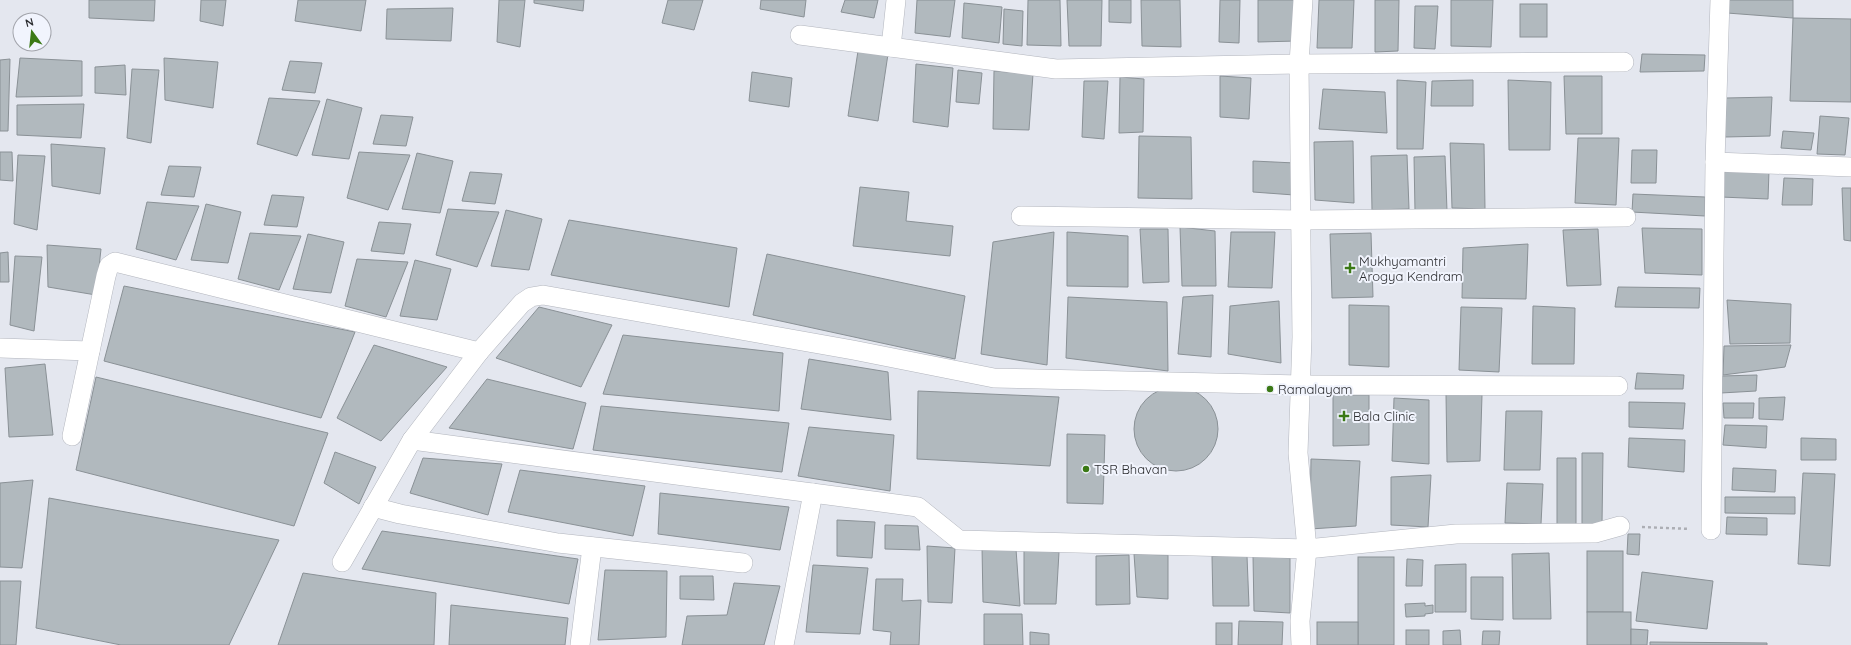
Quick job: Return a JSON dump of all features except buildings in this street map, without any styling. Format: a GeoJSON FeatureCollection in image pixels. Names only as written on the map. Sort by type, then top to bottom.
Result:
{"type":"FeatureCollection","features":[{"type":"Feature","properties":{"kind":"street"},"geometry":{"type":"LineString","coordinates":[[891,47],[896,0]]}},
{"type":"Feature","properties":{"kind":"street"},"geometry":{"type":"LineString","coordinates":[[1301,645],[1300,621],[1307,549],[1298,453],[1302,220],[1299,64],[1303,0]]}},
{"type":"Feature","properties":{"kind":"street"},"geometry":{"type":"LineString","coordinates":[[1711,530],[1715,162],[1720,0]]}},
{"type":"Feature","properties":{"kind":"street"},"geometry":{"type":"LineString","coordinates":[[800,35],[1056,69],[1299,64],[1624,62]]}},
{"type":"Feature","properties":{"kind":"street"},"geometry":{"type":"LineString","coordinates":[[1715,162],[1851,167]]}},
{"type":"Feature","properties":{"kind":"street"},"geometry":{"type":"LineString","coordinates":[[1021,216],[1302,220],[1626,217]]}},
{"type":"Feature","properties":{"kind":"street"},"geometry":{"type":"LineString","coordinates":[[72,436],[106,276],[109,266],[115,262],[479,352]]}},
{"type":"Feature","properties":{"kind":"street"},"geometry":{"type":"LineString","coordinates":[[342,562],[412,440],[479,352],[522,303],[531,297],[543,295],[854,350],[994,378],[1300,385],[1618,386]]}},
{"type":"Feature","properties":{"kind":"street"},"geometry":{"type":"LineString","coordinates":[[0,348],[90,351]]}},
{"type":"Feature","properties":{"kind":"street"},"geometry":{"type":"LineString","coordinates":[[412,440],[918,507],[959,540],[1307,549],[1456,534],[1595,533],[1620,526]]}},
{"type":"Feature","properties":{"kind":"street"},"geometry":{"type":"LineString","coordinates":[[784,645],[813,493]]}},
{"type":"Feature","properties":{"kind":"street"},"geometry":{"type":"LineString","coordinates":[[373,507],[400,514],[550,541],[592,547],[743,563]]}},
{"type":"Feature","properties":{"kind":"street"},"geometry":{"type":"LineString","coordinates":[[580,645],[592,547]]}},
{"type":"Feature","properties":{"kind":"path"},"geometry":{"type":"LineString","coordinates":[[1620,526],[1711,530]]}},
{"type":"Feature","properties":{"kind":"place","name":"Mukhyamantri Arogya Kendram"},"geometry":{"type":"Point","coordinates":[1350,268]}},
{"type":"Feature","properties":{"kind":"place","name":"Ramalayam"},"geometry":{"type":"Point","coordinates":[1270,389]}},
{"type":"Feature","properties":{"kind":"place","name":"Bala Clinic"},"geometry":{"type":"Point","coordinates":[1344,416]}},
{"type":"Feature","properties":{"kind":"place","name":"TSR Bhavan"},"geometry":{"type":"Point","coordinates":[1086,469]}}]}
